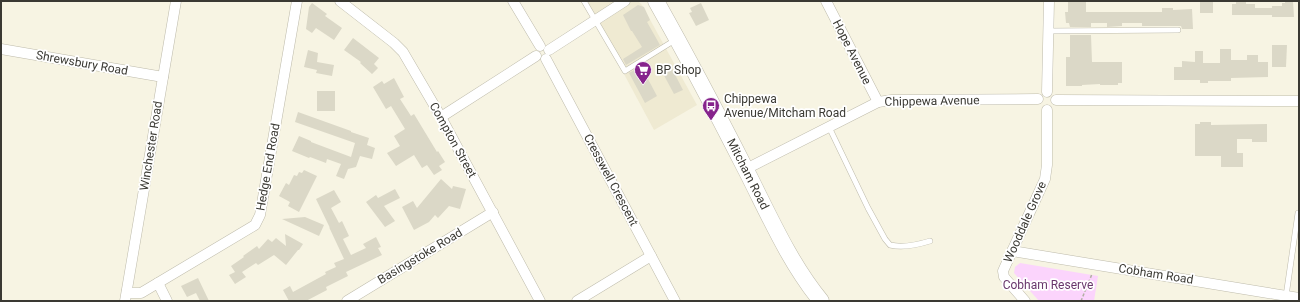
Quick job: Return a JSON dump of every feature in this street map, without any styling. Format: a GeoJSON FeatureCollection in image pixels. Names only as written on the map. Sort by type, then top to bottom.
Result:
{"type":"FeatureCollection","features":[{"type":"Feature","properties":{"kind":"main road","name":"Mitcham Road"},"geometry":{"type":"LineString","coordinates":[[656,1],[692,64],[767,212],[801,274],[821,301]]}},
{"type":"Feature","properties":{"kind":"street","name":"Winchester Road"},"geometry":{"type":"LineString","coordinates":[[126,296],[176,1]]}},
{"type":"Feature","properties":{"kind":"street","name":"Hedge End Road"},"geometry":{"type":"LineString","coordinates":[[126,296],[131,293],[141,293],[255,225],[260,215],[297,1]]}},
{"type":"Feature","properties":{"kind":"street","name":"Compton Street"},"geometry":{"type":"LineString","coordinates":[[340,1],[394,43],[403,52],[441,117],[540,301]]}},
{"type":"Feature","properties":{"kind":"street","name":"Cresswell Crescent"},"geometry":{"type":"LineString","coordinates":[[513,1],[543,53],[674,301]]}},
{"type":"Feature","properties":{"kind":"street"},"geometry":{"type":"LineString","coordinates":[[441,117],[625,1]]}},
{"type":"Feature","properties":{"kind":"street","name":"Hope Avenue"},"geometry":{"type":"LineString","coordinates":[[826,1],[878,102]]}},
{"type":"Feature","properties":{"kind":"street"},"geometry":{"type":"LineString","coordinates":[[1047,92],[1049,1]]}},
{"type":"Feature","properties":{"kind":"street","name":"Shrewsbury Road"},"geometry":{"type":"LineString","coordinates":[[1,49],[163,77]]}},
{"type":"Feature","properties":{"kind":"street"},"geometry":{"type":"LineString","coordinates":[[1047,92],[1052,93],[1056,103],[1052,108],[1047,110],[1041,108],[1038,100],[1040,95],[1047,92]]}},
{"type":"Feature","properties":{"kind":"street","name":"Chippewa Avenue"},"geometry":{"type":"LineString","coordinates":[[746,169],[878,102],[892,100],[1038,100]]}},
{"type":"Feature","properties":{"kind":"street"},"geometry":{"type":"LineString","coordinates":[[1056,100],[1299,101]]}},
{"type":"Feature","properties":{"kind":"street","name":"Wooddale Grove"},"geometry":{"type":"LineString","coordinates":[[1025,301],[1004,277],[1003,271],[1045,178],[1047,165],[1047,110]]}},
{"type":"Feature","properties":{"kind":"street","name":"Basingstoke Road"},"geometry":{"type":"LineString","coordinates":[[347,301],[493,212]]}},
{"type":"Feature","properties":{"kind":"street","name":"Cobham Road"},"geometry":{"type":"LineString","coordinates":[[1012,251],[1299,298]]}},
{"type":"Feature","properties":{"kind":"street"},"geometry":{"type":"LineString","coordinates":[[577,301],[651,256]]}},
{"type":"Feature","properties":{"kind":"street"},"geometry":{"type":"LineString","coordinates":[[158,283],[167,301]]}},
{"type":"Feature","properties":{"kind":"lane"},"geometry":{"type":"LineString","coordinates":[[584,1],[625,71],[677,39]]}},
{"type":"Feature","properties":{"kind":"lane"},"geometry":{"type":"LineString","coordinates":[[1048,31],[1178,30]]}},
{"type":"Feature","properties":{"kind":"lane"},"geometry":{"type":"LineString","coordinates":[[829,127],[868,208],[885,239],[890,245],[918,245],[930,241]]}},
{"type":"Feature","properties":{"kind":"lane"},"geometry":{"type":"LineString","coordinates":[[1286,296],[1298,213]]}},
{"type":"Feature","properties":{"kind":"path"},"geometry":{"type":"LineString","coordinates":[[1081,301],[1092,274]]}},
{"type":"Feature","properties":{"kind":"shaded area"},"geometry":{"type":"Polygon","coordinates":[[[582,1],[638,1],[642,5],[697,105],[654,130],[582,1]]]}},
{"type":"Feature","properties":{"kind":"green space","name":"Cobham Reserve"},"geometry":{"type":"Polygon","coordinates":[[[1020,263],[1098,276],[1094,301],[1039,301],[1014,273],[1015,267],[1020,263]]]}},
{"type":"Feature","properties":{"kind":"building"},"geometry":{"type":"Polygon","coordinates":[[[1068,1],[1086,1],[1086,12],[1162,12],[1162,8],[1173,8],[1173,10],[1192,9],[1193,29],[1182,29],[1181,26],[1142,26],[1142,23],[1122,23],[1122,26],[1107,27],[1107,23],[1091,23],[1091,27],[1070,27],[1069,23],[1066,23],[1065,12],[1068,12],[1068,1]]]}},
{"type":"Feature","properties":{"kind":"building"},"geometry":{"type":"Polygon","coordinates":[[[1200,1],[1213,1],[1213,13],[1200,13],[1200,1]]]}},
{"type":"Feature","properties":{"kind":"building"},"geometry":{"type":"Polygon","coordinates":[[[1236,1],[1246,1],[1246,4],[1255,4],[1255,8],[1272,8],[1272,6],[1282,6],[1282,3],[1285,3],[1285,1],[1293,1],[1294,17],[1272,17],[1272,15],[1232,15],[1232,4],[1236,4],[1236,1]]]}},
{"type":"Feature","properties":{"kind":"building"},"geometry":{"type":"Polygon","coordinates":[[[312,3],[327,14],[325,16],[342,28],[334,40],[316,28],[312,33],[306,29],[309,7],[312,3]]]}},
{"type":"Feature","properties":{"kind":"building"},"geometry":{"type":"Polygon","coordinates":[[[701,3],[709,20],[696,26],[689,13],[692,12],[690,8],[701,3]]]}},
{"type":"Feature","properties":{"kind":"building"},"geometry":{"type":"Polygon","coordinates":[[[638,5],[644,7],[650,20],[647,22],[660,45],[626,65],[623,59],[642,47],[631,31],[623,15],[638,5]]]}},
{"type":"Feature","properties":{"kind":"building"},"geometry":{"type":"Polygon","coordinates":[[[1070,35],[1091,35],[1092,62],[1122,62],[1122,83],[1118,83],[1118,85],[1100,84],[1066,86],[1066,57],[1070,57],[1070,35]]]}},
{"type":"Feature","properties":{"kind":"building"},"geometry":{"type":"Polygon","coordinates":[[[353,38],[379,58],[374,64],[378,68],[372,74],[360,63],[361,62],[344,50],[353,38]]]}},
{"type":"Feature","properties":{"kind":"building"},"geometry":{"type":"Polygon","coordinates":[[[1272,45],[1287,45],[1286,67],[1272,67],[1272,45]]]}},
{"type":"Feature","properties":{"kind":"building"},"geometry":{"type":"Polygon","coordinates":[[[1220,49],[1231,49],[1231,60],[1247,60],[1247,55],[1258,55],[1258,62],[1268,62],[1268,77],[1231,78],[1231,81],[1208,81],[1208,83],[1200,83],[1200,80],[1174,80],[1174,67],[1182,67],[1182,61],[1195,62],[1195,51],[1203,51],[1203,63],[1220,63],[1220,49]]]}},
{"type":"Feature","properties":{"kind":"building"},"geometry":{"type":"Polygon","coordinates":[[[308,50],[318,53],[317,62],[334,65],[332,76],[316,73],[317,70],[304,67],[308,50]]]}},
{"type":"Feature","properties":{"kind":"building"},"geometry":{"type":"Polygon","coordinates":[[[669,63],[683,90],[674,94],[660,68],[669,63]]]}},
{"type":"Feature","properties":{"kind":"building","name":"BP Shop"},"geometry":{"type":"Polygon","coordinates":[[[641,66],[657,96],[645,103],[629,73],[641,66]]]}},
{"type":"Feature","properties":{"kind":"building"},"geometry":{"type":"Polygon","coordinates":[[[394,78],[404,97],[400,99],[411,116],[414,114],[437,152],[438,151],[445,162],[439,166],[442,170],[434,175],[427,165],[422,168],[414,155],[396,166],[387,153],[400,146],[394,136],[405,129],[391,106],[386,109],[373,87],[382,81],[384,84],[394,78]]]}},
{"type":"Feature","properties":{"kind":"building"},"geometry":{"type":"Polygon","coordinates":[[[317,91],[335,91],[335,111],[317,111],[317,91]]]}},
{"type":"Feature","properties":{"kind":"building"},"geometry":{"type":"Polygon","coordinates":[[[298,112],[369,138],[367,145],[375,148],[372,159],[360,156],[356,167],[348,169],[344,179],[336,176],[341,164],[327,159],[326,163],[292,151],[299,136],[351,157],[355,143],[295,122],[298,112]]]}},
{"type":"Feature","properties":{"kind":"building"},"geometry":{"type":"Polygon","coordinates":[[[1200,122],[1211,122],[1211,125],[1267,124],[1267,142],[1252,142],[1252,139],[1237,139],[1237,153],[1243,153],[1243,167],[1221,167],[1221,156],[1195,156],[1195,124],[1200,124],[1200,122]]]}},
{"type":"Feature","properties":{"kind":"building"},"geometry":{"type":"Polygon","coordinates":[[[304,170],[317,176],[299,212],[288,206],[290,202],[279,196],[286,183],[289,185],[294,175],[297,176],[299,172],[302,173],[304,170]]]}},
{"type":"Feature","properties":{"kind":"building"},"geometry":{"type":"Polygon","coordinates":[[[441,179],[452,189],[453,186],[466,189],[460,209],[449,206],[438,218],[435,215],[429,222],[414,230],[402,207],[413,201],[417,208],[441,179]]]}},
{"type":"Feature","properties":{"kind":"building"},"geometry":{"type":"Polygon","coordinates":[[[395,189],[400,198],[384,206],[395,221],[385,227],[366,202],[376,195],[378,198],[395,189]]]}},
{"type":"Feature","properties":{"kind":"building"},"geometry":{"type":"Polygon","coordinates":[[[334,190],[341,202],[331,208],[339,223],[342,221],[349,236],[343,239],[351,255],[366,248],[363,244],[376,237],[381,247],[378,248],[382,255],[346,272],[348,276],[326,287],[327,290],[306,301],[289,301],[283,290],[290,286],[293,292],[326,274],[325,272],[336,267],[334,263],[344,259],[316,199],[334,190]]]}},
{"type":"Feature","properties":{"kind":"building"},"geometry":{"type":"Polygon","coordinates":[[[305,217],[324,225],[319,236],[282,219],[305,217]]]}},
{"type":"Feature","properties":{"kind":"building"},"geometry":{"type":"Polygon","coordinates":[[[285,234],[303,244],[286,265],[274,255],[258,265],[256,263],[242,272],[246,277],[235,284],[229,275],[235,272],[231,266],[257,246],[259,249],[268,239],[272,242],[276,238],[286,246],[285,234]]]}},
{"type":"Feature","properties":{"kind":"building"},"geometry":{"type":"Polygon","coordinates":[[[198,278],[209,301],[200,301],[196,293],[187,297],[181,286],[198,278]]]}},
{"type":"Feature","properties":{"kind":"place","name":"BP Shop"},"geometry":{"type":"Point","coordinates":[643,85]}},
{"type":"Feature","properties":{"kind":"place","name":"Chippewa Avenue/Mitcham Road"},"geometry":{"type":"Point","coordinates":[711,121]}}]}
